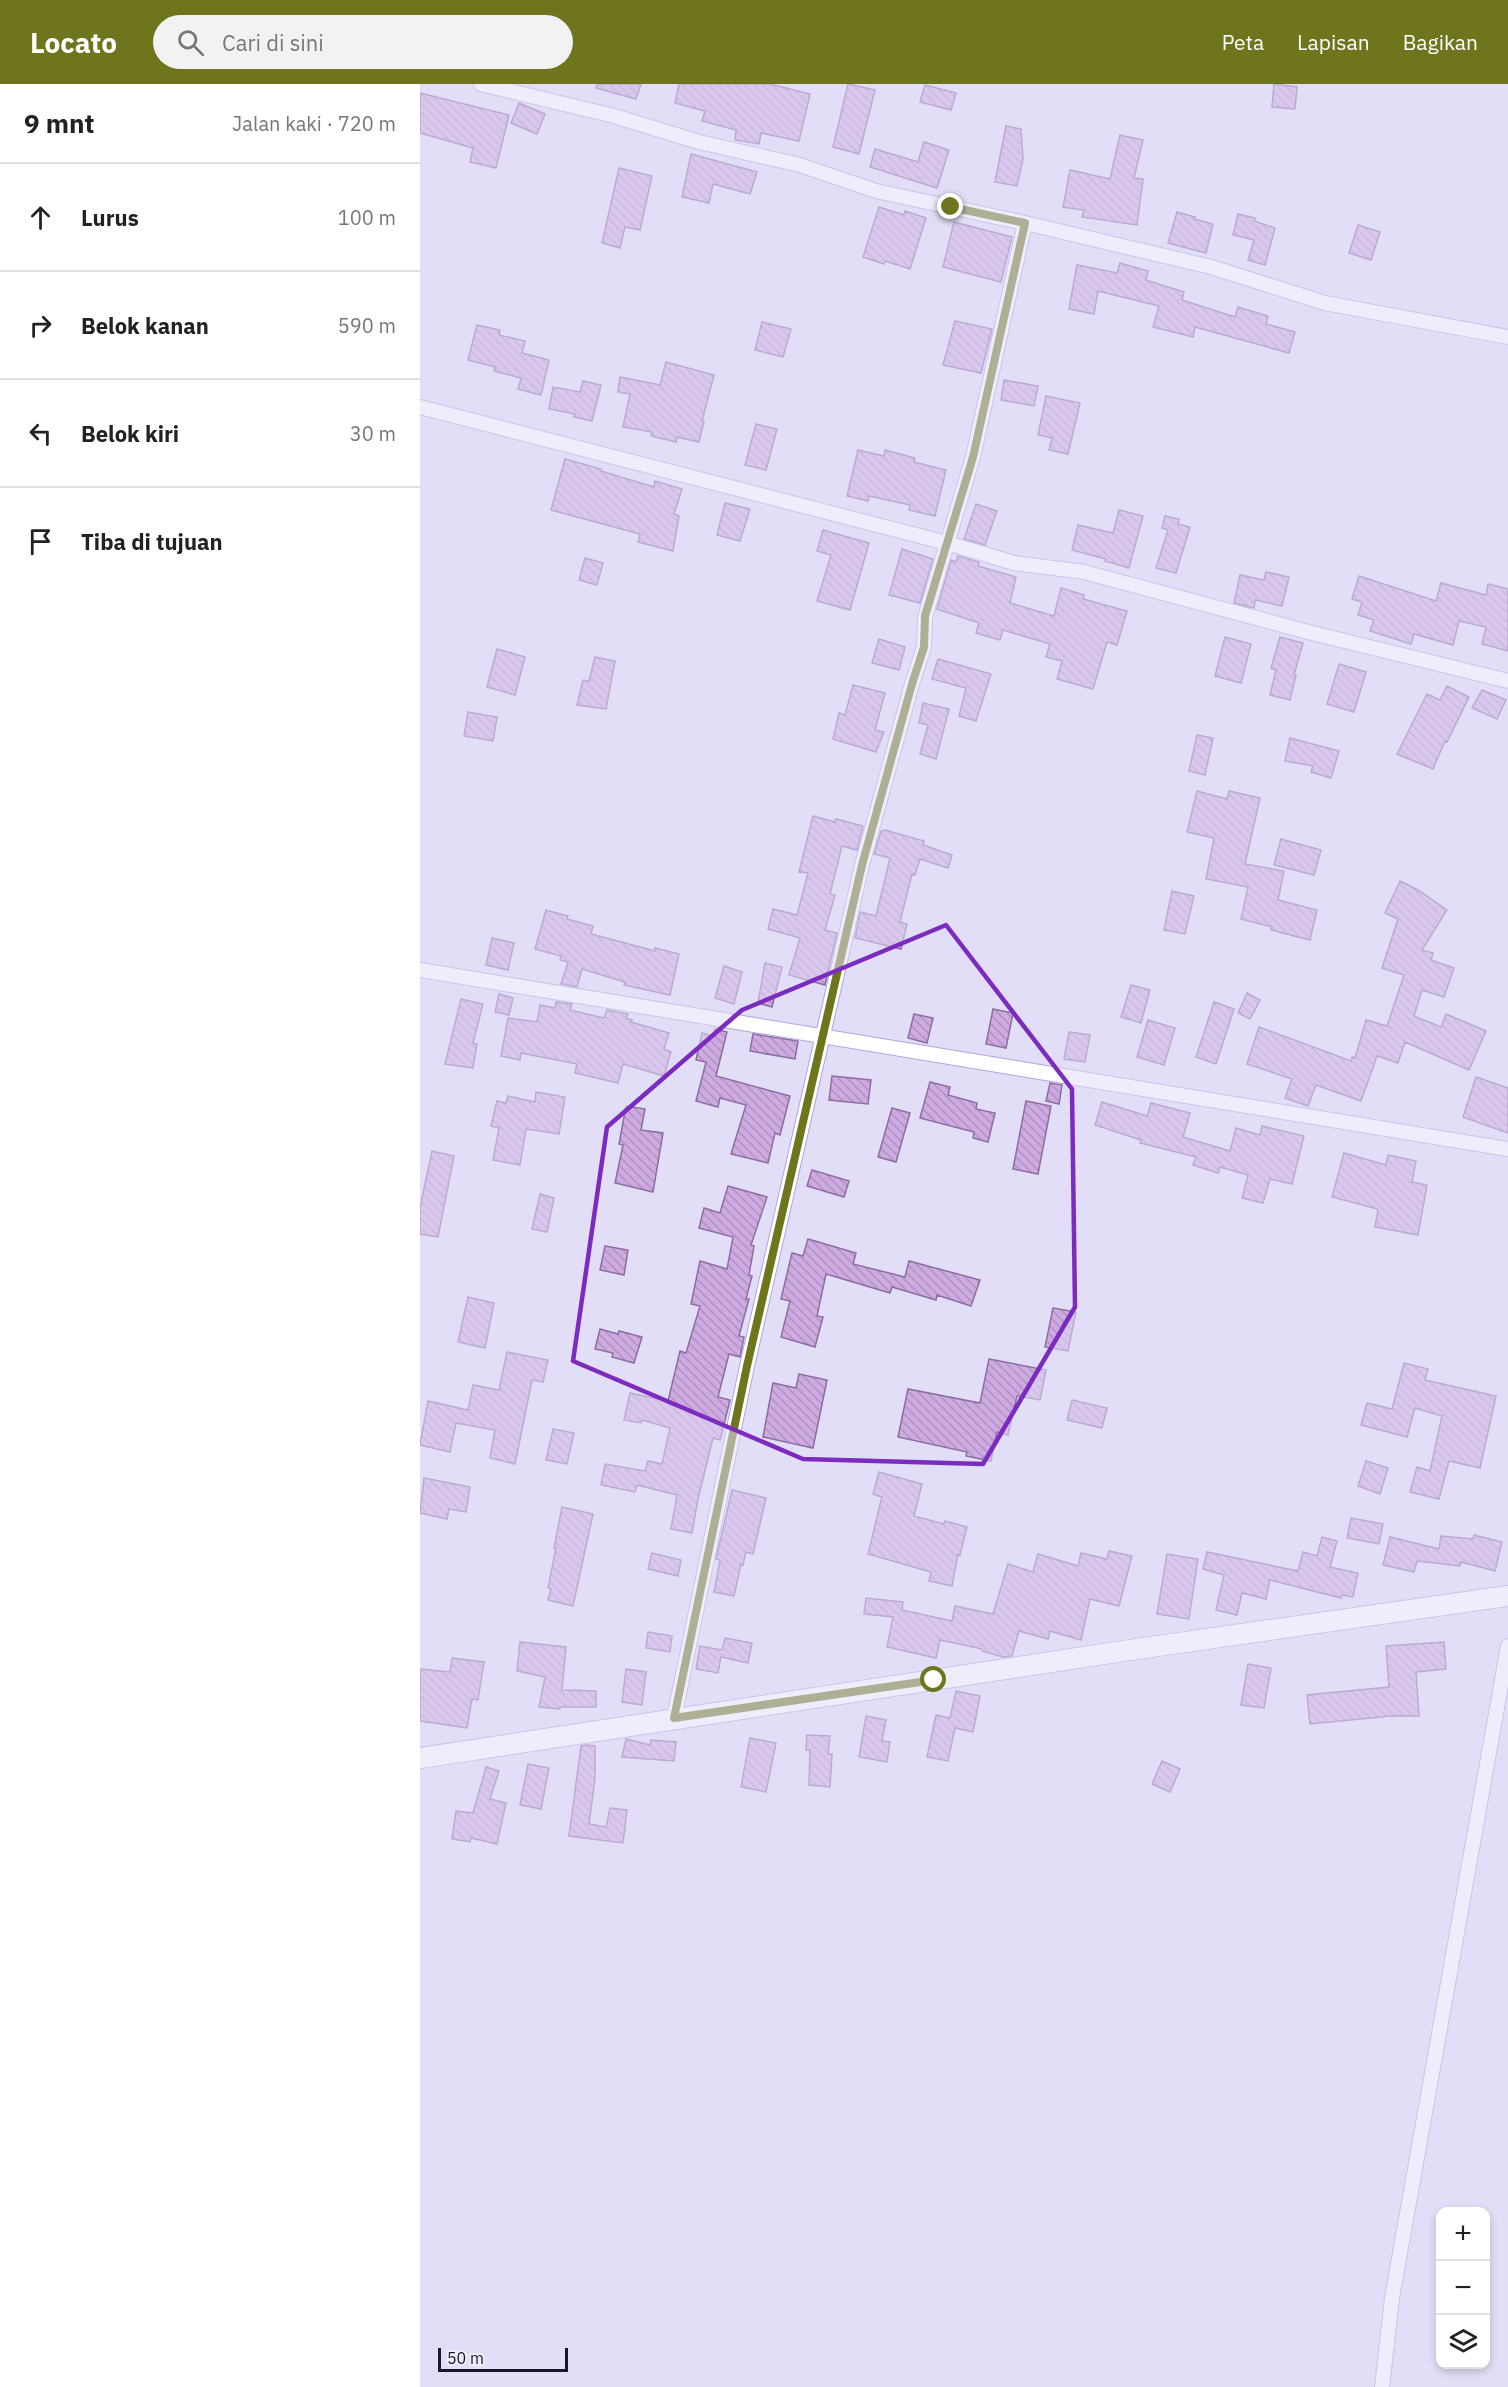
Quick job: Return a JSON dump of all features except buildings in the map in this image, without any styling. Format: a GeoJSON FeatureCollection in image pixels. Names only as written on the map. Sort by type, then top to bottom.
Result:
{"type":"FeatureCollection","features":[{"type":"Feature","properties":{"kind":"street"},"geometry":{"type":"LineString","coordinates":[[481,84],[614,116],[699,142],[800,165],[876,191],[1211,267],[1325,303],[1508,337]]}},
{"type":"Feature","properties":{"kind":"street"},"geometry":{"type":"LineString","coordinates":[[674,1718],[747,1366],[862,865],[924,647],[925,616],[973,457],[1025,223]]}},
{"type":"Feature","properties":{"kind":"street"},"geometry":{"type":"LineString","coordinates":[[420,407],[947,543],[1014,563],[1084,572],[1311,633],[1508,681]]}},
{"type":"Feature","properties":{"kind":"street"},"geometry":{"type":"LineString","coordinates":[[420,970],[1508,1149]]}},
{"type":"Feature","properties":{"kind":"street"},"geometry":{"type":"LineString","coordinates":[[420,1758],[674,1718],[1508,1596]]}},
{"type":"Feature","properties":{"kind":"street"},"geometry":{"type":"LineString","coordinates":[[1382,2387],[1392,2298],[1508,1646]]}},
{"type":"Feature","properties":{"kind":"highlighted area"},"geometry":{"type":"Polygon","coordinates":[[[946,925],[1072,1089],[1075,1307],[983,1464],[803,1459],[573,1361],[607,1127],[742,1010],[946,925]]]}},
{"type":"Feature","properties":{"kind":"route"},"geometry":{"type":"LineString","coordinates":[[934,1680],[674,1718],[747,1366],[862,865],[924,647],[925,616],[973,457],[1025,223],[951,207]]}}]}
